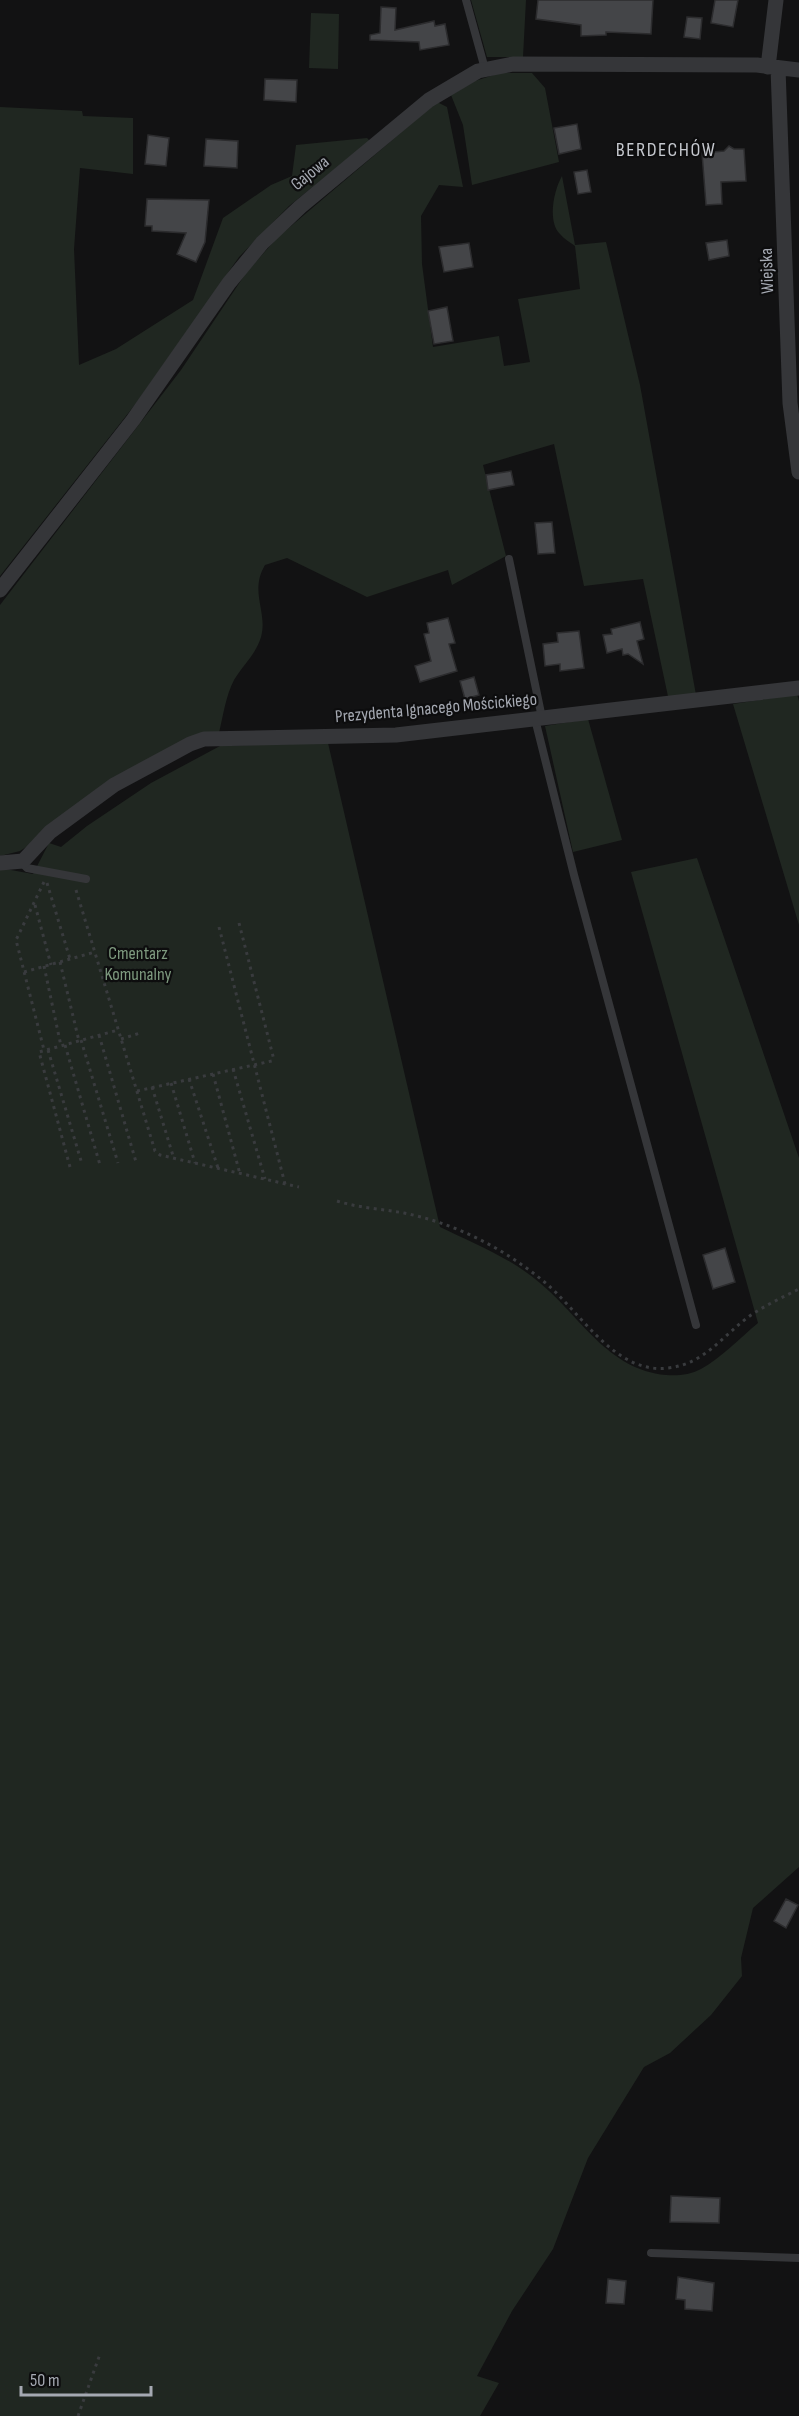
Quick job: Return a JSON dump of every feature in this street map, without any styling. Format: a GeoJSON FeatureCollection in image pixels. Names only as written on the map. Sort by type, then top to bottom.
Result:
{"type":"FeatureCollection","features":[{"type":"Feature","properties":{"kind":"street","name":"Wiejska"},"geometry":{"type":"LineString","coordinates":[[776,0],[773,67],[790,403],[799,472]]}},
{"type":"Feature","properties":{"kind":"street","name":"Gajowa"},"geometry":{"type":"LineString","coordinates":[[0,590],[133,420],[245,261],[300,207],[420,108],[455,84],[485,69],[524,64],[773,67],[799,70]]}},
{"type":"Feature","properties":{"kind":"street","name":"Prezydenta Ignacego Mościckiego"},"geometry":{"type":"LineString","coordinates":[[21,861],[50,832],[114,785],[197,741],[245,737],[396,735],[799,688]]}},
{"type":"Feature","properties":{"kind":"street"},"geometry":{"type":"LineString","coordinates":[[0,863],[21,861]]}},
{"type":"Feature","properties":{"kind":"lane"},"geometry":{"type":"LineString","coordinates":[[466,0],[485,69]]}},
{"type":"Feature","properties":{"kind":"lane"},"geometry":{"type":"LineString","coordinates":[[509,559],[539,718],[574,875],[696,1325]]}},
{"type":"Feature","properties":{"kind":"lane"},"geometry":{"type":"LineString","coordinates":[[21,861],[27,868],[86,879]]}},
{"type":"Feature","properties":{"kind":"lane"},"geometry":{"type":"LineString","coordinates":[[651,2253],[799,2258]]}},
{"type":"Feature","properties":{"kind":"path"},"geometry":{"type":"LineString","coordinates":[[72,877],[155,1151],[174,1159],[298,1187]]}},
{"type":"Feature","properties":{"kind":"path"},"geometry":{"type":"LineString","coordinates":[[70,959],[46,878],[16,940],[46,1050],[82,1164]]}},
{"type":"Feature","properties":{"kind":"path"},"geometry":{"type":"LineString","coordinates":[[34,903],[51,965]]}},
{"type":"Feature","properties":{"kind":"path"},"geometry":{"type":"LineString","coordinates":[[137,1091],[275,1060],[239,923]]}},
{"type":"Feature","properties":{"kind":"path"},"geometry":{"type":"LineString","coordinates":[[219,927],[285,1184]]}},
{"type":"Feature","properties":{"kind":"path"},"geometry":{"type":"LineString","coordinates":[[24,972],[95,952]]}},
{"type":"Feature","properties":{"kind":"path"},"geometry":{"type":"LineString","coordinates":[[60,962],[80,1041],[118,1163]]}},
{"type":"Feature","properties":{"kind":"path"},"geometry":{"type":"LineString","coordinates":[[44,966],[63,1045],[100,1165]]}},
{"type":"Feature","properties":{"kind":"path"},"geometry":{"type":"LineString","coordinates":[[70,1167],[39,1052],[118,1030]]}},
{"type":"Feature","properties":{"kind":"path"},"geometry":{"type":"LineString","coordinates":[[121,1039],[141,1033]]}},
{"type":"Feature","properties":{"kind":"path"},"geometry":{"type":"LineString","coordinates":[[99,1035],[136,1162]]}},
{"type":"Feature","properties":{"kind":"path"},"geometry":{"type":"LineString","coordinates":[[233,1069],[265,1179]]}},
{"type":"Feature","properties":{"kind":"path"},"geometry":{"type":"LineString","coordinates":[[213,1073],[240,1173]]}},
{"type":"Feature","properties":{"kind":"path"},"geometry":{"type":"LineString","coordinates":[[189,1079],[218,1168]]}},
{"type":"Feature","properties":{"kind":"path"},"geometry":{"type":"LineString","coordinates":[[171,1083],[195,1164]]}},
{"type":"Feature","properties":{"kind":"path"},"geometry":{"type":"LineString","coordinates":[[152,1087],[174,1159]]}},
{"type":"Feature","properties":{"kind":"path"},"geometry":{"type":"LineString","coordinates":[[338,1201],[424,1218],[472,1236],[544,1281],[614,1351],[631,1361],[658,1369],[681,1365],[704,1356],[749,1316],[799,1289]]}},
{"type":"Feature","properties":{"kind":"path"},"geometry":{"type":"LineString","coordinates":[[78,2416],[100,2354]]}},
{"type":"Feature","properties":{"kind":"green space"},"geometry":{"type":"Polygon","coordinates":[[[471,0],[526,0],[523,57],[487,57],[471,0]]]}},
{"type":"Feature","properties":{"kind":"green space"},"geometry":{"type":"Polygon","coordinates":[[[311,13],[339,14],[338,69],[309,68],[311,13]]]}},
{"type":"Feature","properties":{"kind":"green space"},"geometry":{"type":"Polygon","coordinates":[[[500,73],[532,73],[545,88],[559,162],[472,185],[463,125],[451,95],[475,81],[500,73]]]}},
{"type":"Feature","properties":{"kind":"green space"},"geometry":{"type":"Polygon","coordinates":[[[437,102],[447,107],[463,187],[439,185],[421,216],[422,264],[433,347],[499,336],[504,366],[530,362],[518,299],[580,289],[575,246],[560,234],[554,221],[554,197],[562,176],[575,245],[606,242],[640,385],[696,695],[669,701],[643,579],[584,586],[554,444],[483,465],[506,556],[452,585],[448,570],[367,597],[287,558],[265,565],[259,584],[263,628],[261,637],[256,649],[231,686],[219,733],[197,736],[20,851],[0,856],[0,605],[181,370],[246,273],[277,238],[437,102]]]}},
{"type":"Feature","properties":{"kind":"green space"},"geometry":{"type":"Polygon","coordinates":[[[0,107],[82,111],[83,116],[133,118],[133,174],[80,168],[74,249],[79,365],[116,349],[193,300],[223,218],[271,185],[292,176],[296,145],[367,138],[370,141],[289,206],[239,257],[137,402],[0,576],[0,107]]]}},
{"type":"Feature","properties":{"kind":"green space"},"geometry":{"type":"Polygon","coordinates":[[[797,694],[799,701],[799,925],[733,704],[797,694]]]}},
{"type":"Feature","properties":{"kind":"green space"},"geometry":{"type":"Polygon","coordinates":[[[588,719],[622,840],[573,852],[545,726],[588,719]]]}},
{"type":"Feature","properties":{"kind":"green space","name":"Cmentarz Komunalny"},"geometry":{"type":"Polygon","coordinates":[[[328,743],[440,1227],[529,1274],[555,1296],[596,1340],[627,1363],[646,1371],[666,1375],[688,1374],[701,1369],[723,1354],[758,1323],[631,872],[697,858],[799,1158],[799,1867],[753,1908],[741,1958],[742,1976],[711,2015],[670,2053],[644,2067],[588,2158],[553,2249],[512,2311],[477,2376],[499,2383],[480,2416],[0,2416],[0,868],[33,874],[49,843],[61,847],[87,826],[151,783],[220,746],[328,743]]]}},
{"type":"Feature","properties":{"kind":"building"},"geometry":{"type":"Polygon","coordinates":[[[538,0],[653,0],[651,34],[606,32],[606,35],[581,36],[581,25],[536,19],[538,0]]]}},
{"type":"Feature","properties":{"kind":"building"},"geometry":{"type":"Polygon","coordinates":[[[715,0],[738,0],[733,27],[711,23],[715,0]]]}},
{"type":"Feature","properties":{"kind":"building"},"geometry":{"type":"Polygon","coordinates":[[[381,7],[396,8],[395,30],[434,21],[435,26],[445,24],[449,45],[420,50],[419,42],[370,40],[370,35],[380,33],[381,7]]]}},
{"type":"Feature","properties":{"kind":"building"},"geometry":{"type":"Polygon","coordinates":[[[687,17],[702,18],[700,39],[684,37],[687,17]]]}},
{"type":"Feature","properties":{"kind":"building"},"geometry":{"type":"Polygon","coordinates":[[[265,79],[297,80],[296,102],[264,100],[265,79]]]}},
{"type":"Feature","properties":{"kind":"building"},"geometry":{"type":"Polygon","coordinates":[[[577,124],[581,149],[559,154],[554,128],[577,124]]]}},
{"type":"Feature","properties":{"kind":"building"},"geometry":{"type":"Polygon","coordinates":[[[148,135],[169,138],[166,166],[145,164],[148,135]]]}},
{"type":"Feature","properties":{"kind":"building"},"geometry":{"type":"Polygon","coordinates":[[[206,139],[238,141],[237,168],[204,166],[206,139]]]}},
{"type":"Feature","properties":{"kind":"building"},"geometry":{"type":"Polygon","coordinates":[[[729,146],[734,149],[744,149],[746,181],[721,182],[722,204],[706,205],[702,153],[724,151],[729,146]]]}},
{"type":"Feature","properties":{"kind":"building"},"geometry":{"type":"Polygon","coordinates":[[[587,170],[591,192],[578,194],[574,172],[587,170]]]}},
{"type":"Feature","properties":{"kind":"building"},"geometry":{"type":"Polygon","coordinates":[[[147,199],[209,200],[205,242],[196,262],[177,254],[186,233],[152,231],[152,226],[145,226],[147,199]]]}},
{"type":"Feature","properties":{"kind":"building"},"geometry":{"type":"Polygon","coordinates":[[[727,240],[729,256],[709,260],[706,243],[727,240]]]}},
{"type":"Feature","properties":{"kind":"building"},"geometry":{"type":"Polygon","coordinates":[[[469,243],[473,267],[444,272],[439,247],[469,243]]]}},
{"type":"Feature","properties":{"kind":"building"},"geometry":{"type":"Polygon","coordinates":[[[447,307],[453,341],[434,344],[428,311],[447,307]]]}},
{"type":"Feature","properties":{"kind":"building"},"geometry":{"type":"Polygon","coordinates":[[[511,471],[514,485],[488,490],[486,475],[511,471]]]}},
{"type":"Feature","properties":{"kind":"building"},"geometry":{"type":"Polygon","coordinates":[[[552,522],[555,553],[538,554],[535,523],[552,522]]]}},
{"type":"Feature","properties":{"kind":"building"},"geometry":{"type":"Polygon","coordinates":[[[448,618],[455,643],[449,644],[457,671],[420,682],[415,666],[431,661],[424,634],[429,633],[427,623],[448,618]]]}},
{"type":"Feature","properties":{"kind":"building"},"geometry":{"type":"Polygon","coordinates":[[[640,622],[644,639],[637,641],[643,664],[628,654],[623,655],[622,649],[607,653],[603,635],[612,634],[611,629],[640,622]]]}},
{"type":"Feature","properties":{"kind":"building"},"geometry":{"type":"Polygon","coordinates":[[[579,631],[584,668],[560,671],[560,664],[545,666],[543,644],[558,642],[557,633],[579,631]]]}},
{"type":"Feature","properties":{"kind":"building"},"geometry":{"type":"Polygon","coordinates":[[[474,677],[479,695],[465,699],[460,681],[474,677]]]}},
{"type":"Feature","properties":{"kind":"building"},"geometry":{"type":"Polygon","coordinates":[[[725,1248],[735,1282],[713,1289],[703,1255],[725,1248]]]}},
{"type":"Feature","properties":{"kind":"building"},"geometry":{"type":"Polygon","coordinates":[[[786,1899],[798,1905],[786,1928],[774,1921],[786,1899]]]}},
{"type":"Feature","properties":{"kind":"building"},"geometry":{"type":"Polygon","coordinates":[[[671,2196],[720,2198],[719,2223],[670,2222],[671,2196]]]}},
{"type":"Feature","properties":{"kind":"building"},"geometry":{"type":"Polygon","coordinates":[[[678,2277],[714,2283],[712,2311],[685,2309],[685,2300],[676,2299],[678,2277]]]}},
{"type":"Feature","properties":{"kind":"building"},"geometry":{"type":"Polygon","coordinates":[[[608,2279],[626,2281],[624,2304],[606,2303],[608,2279]]]}},
{"type":"Feature","properties":{"kind":"district","name":"BERDECHÓW"},"geometry":{"type":"Point","coordinates":[666,150]}}]}
